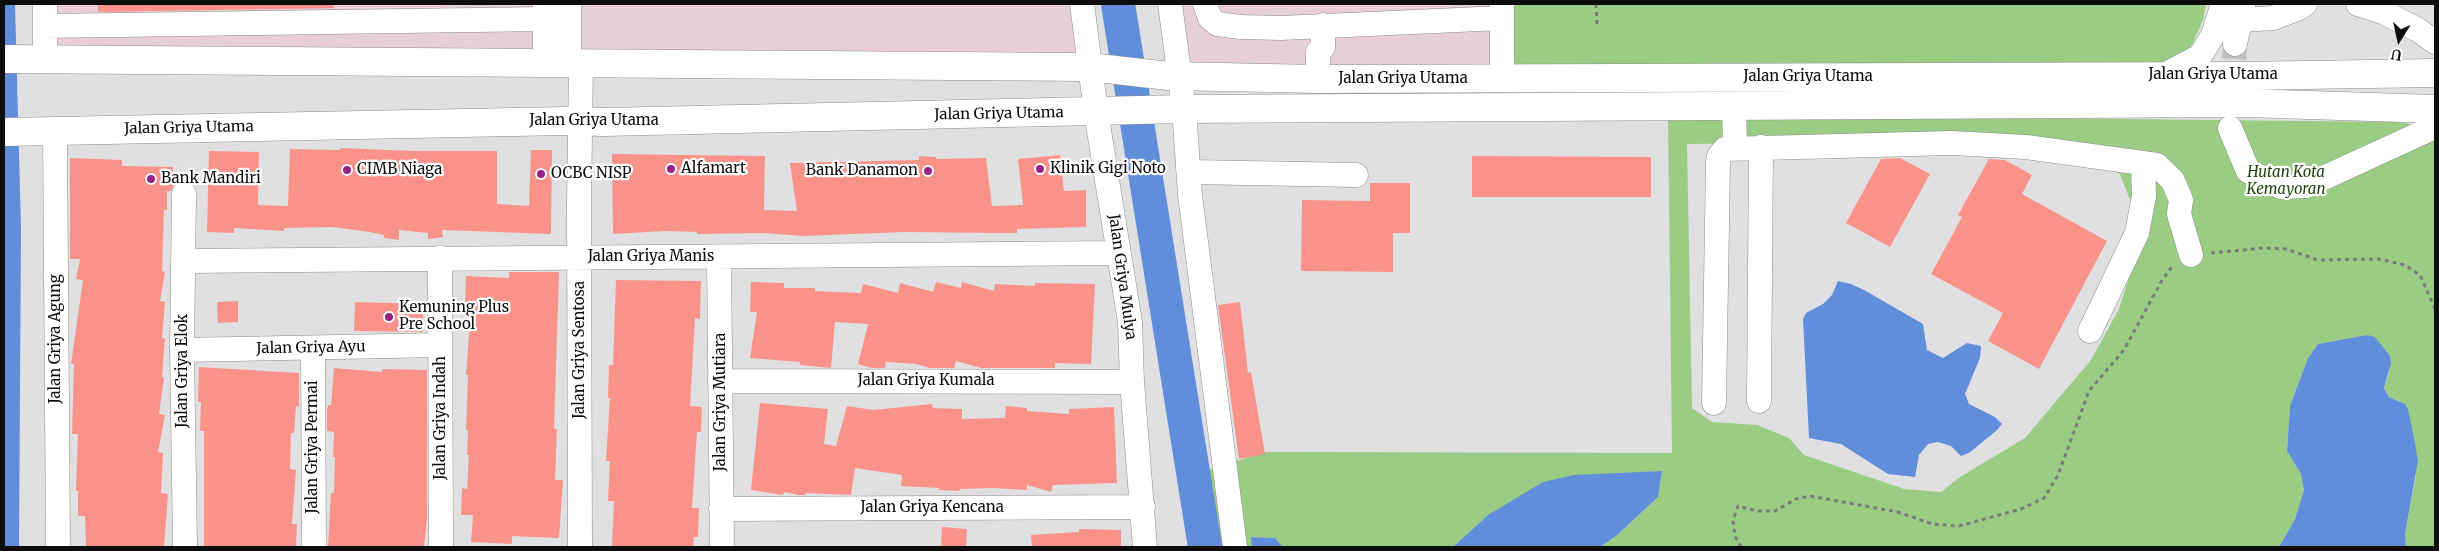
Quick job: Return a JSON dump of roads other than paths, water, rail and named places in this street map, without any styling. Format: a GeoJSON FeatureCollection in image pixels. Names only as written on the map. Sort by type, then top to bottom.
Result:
{"type":"FeatureCollection","features":[{"type":"Feature","properties":{"kind":"main road","name":"Jalan Griya Utama"},"geometry":{"type":"LineString","coordinates":[[23,59],[1097,69],[1175,76],[1325,79],[2162,76],[2435,73]]}},
{"type":"Feature","properties":{"kind":"main road","name":"Jalan Griya Utama"},"geometry":{"type":"LineString","coordinates":[[4,132],[1180,109],[1734,104],[2245,103],[2435,109]]}},
{"type":"Feature","properties":{"kind":"street"},"geometry":{"type":"LineString","coordinates":[[565,63],[569,4]]}},
{"type":"Feature","properties":{"kind":"street","name":"Jalan Griya Mulya"},"geometry":{"type":"LineString","coordinates":[[1082,4],[1097,69],[1119,253],[1130,322],[1132,382],[1145,547]]}},
{"type":"Feature","properties":{"kind":"street"},"geometry":{"type":"LineString","coordinates":[[1170,4],[1175,76],[1190,172],[1191,205],[1236,547]]}},
{"type":"Feature","properties":{"kind":"street"},"geometry":{"type":"LineString","coordinates":[[1206,4],[1210,18],[1217,24],[1323,36],[1502,11],[1502,78]]}},
{"type":"Feature","properties":{"kind":"street"},"geometry":{"type":"LineString","coordinates":[[2162,76],[2200,56],[2213,35],[2223,4]]}},
{"type":"Feature","properties":{"kind":"street"},"geometry":{"type":"LineString","coordinates":[[2235,44],[2242,12],[2273,18],[2305,4]]}},
{"type":"Feature","properties":{"kind":"street"},"geometry":{"type":"LineString","coordinates":[[2358,4],[2400,21],[2435,42]]}},
{"type":"Feature","properties":{"kind":"street"},"geometry":{"type":"LineString","coordinates":[[23,59],[45,15],[545,11],[565,63]]}},
{"type":"Feature","properties":{"kind":"street"},"geometry":{"type":"LineString","coordinates":[[1323,36],[1318,52],[1325,79]]}},
{"type":"Feature","properties":{"kind":"street","name":"Jalan Griya Sentosa"},"geometry":{"type":"LineString","coordinates":[[565,63],[581,122],[579,258],[580,547]]}},
{"type":"Feature","properties":{"kind":"street"},"geometry":{"type":"LineString","coordinates":[[1734,104],[1735,148]]}},
{"type":"Feature","properties":{"kind":"street"},"geometry":{"type":"LineString","coordinates":[[2230,128],[2248,171],[2280,187],[2306,186],[2435,127]]}},
{"type":"Feature","properties":{"kind":"street","name":"Jalan Griya Agung"},"geometry":{"type":"LineString","coordinates":[[43,131],[58,547]]}},
{"type":"Feature","properties":{"kind":"street"},"geometry":{"type":"LineString","coordinates":[[1714,403],[1718,162],[1721,152],[1735,148],[1952,143],[2026,147],[2157,165],[2173,181],[2181,200],[2179,214],[2191,255]]}},
{"type":"Feature","properties":{"kind":"street"},"geometry":{"type":"LineString","coordinates":[[1759,401],[1761,147]]}},
{"type":"Feature","properties":{"kind":"street"},"geometry":{"type":"LineString","coordinates":[[2090,331],[2137,233],[2144,196],[2143,163]]}},
{"type":"Feature","properties":{"kind":"street"},"geometry":{"type":"LineString","coordinates":[[1190,172],[1356,174]]}},
{"type":"Feature","properties":{"kind":"street","name":"Jalan Griya Elok"},"geometry":{"type":"LineString","coordinates":[[184,194],[182,350],[184,547]]}},
{"type":"Feature","properties":{"kind":"street","name":"Jalan Griya Manis"},"geometry":{"type":"LineString","coordinates":[[184,261],[1119,253]]}},
{"type":"Feature","properties":{"kind":"street","name":"Jalan Griya Mutiara"},"geometry":{"type":"LineString","coordinates":[[719,257],[722,547]]}},
{"type":"Feature","properties":{"kind":"street","name":"Jalan Griya Indah"},"geometry":{"type":"LineString","coordinates":[[440,258],[441,547]]}},
{"type":"Feature","properties":{"kind":"street","name":"Jalan Griya Ayu"},"geometry":{"type":"LineString","coordinates":[[182,350],[440,345]]}},
{"type":"Feature","properties":{"kind":"street","name":"Jalan Griya Permai"},"geometry":{"type":"LineString","coordinates":[[313,348],[314,547]]}},
{"type":"Feature","properties":{"kind":"street","name":"Jalan Griya Kumala"},"geometry":{"type":"LineString","coordinates":[[720,381],[1132,382]]}},
{"type":"Feature","properties":{"kind":"street","name":"Jalan Griya Kencana"},"geometry":{"type":"LineString","coordinates":[[722,509],[1143,507]]}},
{"type":"Feature","properties":{"kind":"water"},"geometry":{"type":"Polygon","coordinates":[[[4,4],[15,4],[21,228],[19,547],[4,547],[4,4]]]}},
{"type":"Feature","properties":{"kind":"water"},"geometry":{"type":"Polygon","coordinates":[[[1838,281],[1864,290],[1923,324],[1927,350],[1943,358],[1967,343],[1981,346],[1980,358],[1965,394],[1969,404],[1995,417],[2002,424],[1996,431],[1969,453],[1961,456],[1951,446],[1938,442],[1928,444],[1919,455],[1915,477],[1888,474],[1841,444],[1809,438],[1803,319],[1806,313],[1823,304],[1832,295],[1838,281]]]}},
{"type":"Feature","properties":{"kind":"water"},"geometry":{"type":"Polygon","coordinates":[[[2367,335],[2375,337],[2390,356],[2391,363],[2384,388],[2389,397],[2405,404],[2408,409],[2415,443],[2418,461],[2405,534],[2406,547],[2279,547],[2295,519],[2304,490],[2301,474],[2287,451],[2290,406],[2308,358],[2318,344],[2367,335]]]}},
{"type":"Feature","properties":{"kind":"water"},"geometry":{"type":"Polygon","coordinates":[[[1662,471],[1658,497],[1616,536],[1600,547],[1453,547],[1488,515],[1543,482],[1574,475],[1662,471]]]}},
{"type":"Feature","properties":{"kind":"water"},"geometry":{"type":"Polygon","coordinates":[[[1251,537],[1275,538],[1283,547],[1252,547],[1251,537]]]}},
{"type":"Feature","properties":{"kind":"waterway"},"geometry":{"type":"LineString","coordinates":[[1118,4],[1205,547]]}},
{"type":"Feature","properties":{"kind":"tunnel"},"geometry":{"type":"LineString","coordinates":[[2232,95],[2235,44]]}},
{"type":"Feature","properties":{"kind":"place","name":"Alfamart"},"geometry":{"type":"Point","coordinates":[671,169]}},
{"type":"Feature","properties":{"kind":"place","name":"Klinik Gigi Noto"},"geometry":{"type":"Point","coordinates":[1040,169]}},
{"type":"Feature","properties":{"kind":"place","name":"CIMB Niaga"},"geometry":{"type":"Point","coordinates":[347,170]}},
{"type":"Feature","properties":{"kind":"place","name":"Bank Danamon"},"geometry":{"type":"Point","coordinates":[928,171]}},
{"type":"Feature","properties":{"kind":"place","name":"OCBC NISP"},"geometry":{"type":"Point","coordinates":[541,174]}},
{"type":"Feature","properties":{"kind":"place","name":"Bank Mandiri"},"geometry":{"type":"Point","coordinates":[151,179]}},
{"type":"Feature","properties":{"kind":"place","name":"Kemuning Plus Pre School"},"geometry":{"type":"Point","coordinates":[389,317]}},
{"type":"Feature","properties":{"kind":"park label","name":"Hutan Kota Kemayoran"},"geometry":{"type":"Point","coordinates":[2286,182]}}]}
